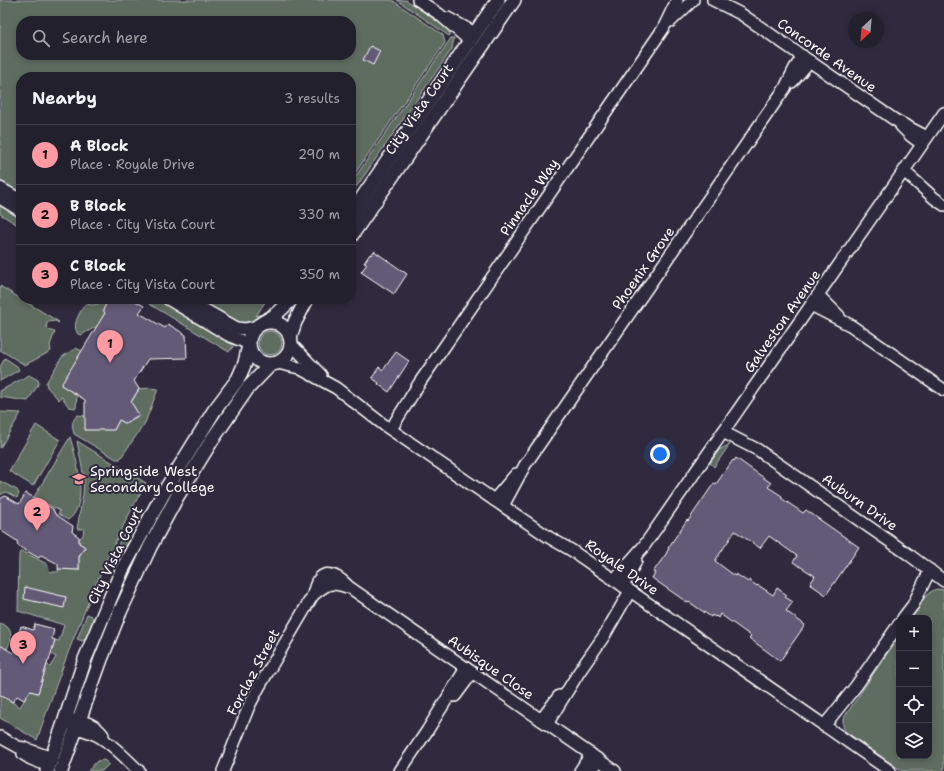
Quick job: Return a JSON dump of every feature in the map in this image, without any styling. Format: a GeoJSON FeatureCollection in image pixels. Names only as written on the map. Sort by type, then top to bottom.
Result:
{"type":"FeatureCollection","features":[{"type":"Feature","properties":{"kind":"street"},"geometry":{"type":"LineString","coordinates":[[418,0],[472,37]]}},
{"type":"Feature","properties":{"kind":"street","name":"City Vista Court"},"geometry":{"type":"LineString","coordinates":[[356,207],[498,0]]}},
{"type":"Feature","properties":{"kind":"street","name":"City Vista Court"},"geometry":{"type":"LineString","coordinates":[[356,229],[514,0]]}},
{"type":"Feature","properties":{"kind":"street","name":"Pinnacle Way"},"geometry":{"type":"LineString","coordinates":[[388,427],[663,29],[677,0]]}},
{"type":"Feature","properties":{"kind":"street","name":"Pinnacle Way"},"geometry":{"type":"LineString","coordinates":[[663,29],[693,0]]}},
{"type":"Feature","properties":{"kind":"street","name":"Concorde Avenue"},"geometry":{"type":"LineString","coordinates":[[713,0],[741,14],[924,141]]}},
{"type":"Feature","properties":{"kind":"street","name":"Concorde Avenue"},"geometry":{"type":"LineString","coordinates":[[726,0],[741,14]]}},
{"type":"Feature","properties":{"kind":"street","name":"Phoenix Grove"},"geometry":{"type":"LineString","coordinates":[[499,503],[506,485],[525,465],[785,88],[795,68],[806,58]]}},
{"type":"Feature","properties":{"kind":"street","name":"Galveston Avenue"},"geometry":{"type":"LineString","coordinates":[[544,722],[604,636],[644,546],[944,112]]}},
{"type":"Feature","properties":{"kind":"street"},"geometry":{"type":"LineString","coordinates":[[901,175],[944,205]]}},
{"type":"Feature","properties":{"kind":"street"},"geometry":{"type":"LineString","coordinates":[[0,188],[16,197]]}},
{"type":"Feature","properties":{"kind":"street"},"geometry":{"type":"LineString","coordinates":[[0,198],[16,208]]}},
{"type":"Feature","properties":{"kind":"street"},"geometry":{"type":"LineString","coordinates":[[818,295],[850,325]]}},
{"type":"Feature","properties":{"kind":"street"},"geometry":{"type":"LineString","coordinates":[[176,304],[228,335],[249,344]]}},
{"type":"Feature","properties":{"kind":"street"},"geometry":{"type":"LineString","coordinates":[[195,304],[237,328],[246,329],[269,322],[282,326],[287,331],[290,341],[314,369],[336,388]]}},
{"type":"Feature","properties":{"kind":"street"},"geometry":{"type":"LineString","coordinates":[[287,304],[274,316],[259,325],[252,332],[249,344],[250,351],[259,361],[299,368],[336,388]]}},
{"type":"Feature","properties":{"kind":"street"},"geometry":{"type":"LineString","coordinates":[[274,363],[287,356],[295,322],[304,304]]}},
{"type":"Feature","properties":{"kind":"street"},"geometry":{"type":"LineString","coordinates":[[811,305],[850,325],[944,390]]}},
{"type":"Feature","properties":{"kind":"street","name":"City Vista Court"},"geometry":{"type":"LineString","coordinates":[[52,766],[65,720],[90,646],[122,570],[166,489],[214,411],[238,379],[245,363],[249,344]]}},
{"type":"Feature","properties":{"kind":"street","name":"City Vista Court"},"geometry":{"type":"LineString","coordinates":[[52,766],[78,724],[87,694],[119,614],[138,571],[164,520],[178,495],[240,397],[274,363]]}},
{"type":"Feature","properties":{"kind":"street","name":"Royale Drive"},"geometry":{"type":"LineString","coordinates":[[336,388],[388,427],[626,588],[890,771]]}},
{"type":"Feature","properties":{"kind":"street","name":"Auburn Drive"},"geometry":{"type":"LineString","coordinates":[[726,428],[908,554],[937,576]]}},
{"type":"Feature","properties":{"kind":"street"},"geometry":{"type":"LineString","coordinates":[[905,615],[937,576]]}},
{"type":"Feature","properties":{"kind":"street","name":"Aubisque Close"},"geometry":{"type":"LineString","coordinates":[[326,580],[349,587],[615,771]]}},
{"type":"Feature","properties":{"kind":"street","name":"Forclaz Street"},"geometry":{"type":"LineString","coordinates":[[223,769],[249,706],[259,687],[313,595],[326,580]]}},
{"type":"Feature","properties":{"kind":"street"},"geometry":{"type":"LineString","coordinates":[[828,728],[896,628]]}},
{"type":"Feature","properties":{"kind":"street"},"geometry":{"type":"LineString","coordinates":[[400,771],[469,670]]}},
{"type":"Feature","properties":{"kind":"street"},"geometry":{"type":"LineString","coordinates":[[65,720],[96,728],[108,742],[139,771]]}},
{"type":"Feature","properties":{"kind":"street"},"geometry":{"type":"LineString","coordinates":[[0,737],[18,748],[21,753],[31,759],[52,766]]}},
{"type":"Feature","properties":{"kind":"street"},"geometry":{"type":"LineString","coordinates":[[580,771],[595,757]]}},
{"type":"Feature","properties":{"kind":"street"},"geometry":{"type":"LineString","coordinates":[[591,771],[595,757]]}},
{"type":"Feature","properties":{"kind":"green space"},"geometry":{"type":"Polygon","coordinates":[[[0,0],[392,0],[443,35],[445,43],[356,172],[356,72],[16,72],[16,224],[0,214],[0,0]]]}},
{"type":"Feature","properties":{"kind":"green space"},"geometry":{"type":"Polygon","coordinates":[[[397,0],[406,0],[447,28],[451,31],[449,36],[397,0]]]}},
{"type":"Feature","properties":{"kind":"green space"},"geometry":{"type":"Polygon","coordinates":[[[451,38],[454,38],[452,49],[356,186],[356,176],[451,38]]]}},
{"type":"Feature","properties":{"kind":"green space"},"geometry":{"type":"Polygon","coordinates":[[[0,286],[16,296],[16,304],[30,304],[59,322],[48,322],[47,324],[48,329],[55,332],[50,345],[51,351],[25,365],[0,350],[0,286]]]}},
{"type":"Feature","properties":{"kind":"green space"},"geometry":{"type":"Polygon","coordinates":[[[85,304],[106,304],[103,310],[105,313],[101,320],[105,322],[81,335],[78,334],[75,326],[79,315],[85,304]]]}},
{"type":"Feature","properties":{"kind":"green space"},"geometry":{"type":"Polygon","coordinates":[[[149,304],[264,304],[256,316],[266,313],[270,307],[273,309],[251,322],[229,352],[149,304]]]}},
{"type":"Feature","properties":{"kind":"green space"},"geometry":{"type":"Polygon","coordinates":[[[270,331],[279,334],[282,343],[279,352],[270,355],[261,352],[258,343],[261,334],[270,331]]]}},
{"type":"Feature","properties":{"kind":"green space"},"geometry":{"type":"Polygon","coordinates":[[[76,348],[82,351],[77,359],[79,360],[61,385],[77,395],[76,408],[69,407],[62,397],[59,400],[47,387],[46,383],[62,357],[76,348]]]}},
{"type":"Feature","properties":{"kind":"green space"},"geometry":{"type":"Polygon","coordinates":[[[5,358],[17,366],[19,370],[0,381],[0,367],[5,358]]]}},
{"type":"Feature","properties":{"kind":"green space"},"geometry":{"type":"Polygon","coordinates":[[[29,375],[38,380],[39,383],[28,401],[0,397],[0,391],[29,375]]]}},
{"type":"Feature","properties":{"kind":"green space"},"geometry":{"type":"Polygon","coordinates":[[[139,389],[158,389],[145,423],[120,459],[116,459],[74,434],[74,419],[78,415],[85,416],[114,430],[119,420],[125,423],[139,416],[131,403],[139,389]]]}},
{"type":"Feature","properties":{"kind":"green space"},"geometry":{"type":"Polygon","coordinates":[[[0,412],[21,413],[0,448],[0,412]]]}},
{"type":"Feature","properties":{"kind":"green space"},"geometry":{"type":"Polygon","coordinates":[[[36,425],[60,440],[33,486],[9,471],[36,425]]]}},
{"type":"Feature","properties":{"kind":"green space"},"geometry":{"type":"Polygon","coordinates":[[[70,437],[78,468],[80,492],[75,513],[68,520],[58,514],[60,511],[34,497],[70,437]]]}},
{"type":"Feature","properties":{"kind":"green space"},"geometry":{"type":"Polygon","coordinates":[[[77,441],[146,483],[129,514],[99,577],[60,674],[37,740],[0,718],[0,695],[20,707],[30,691],[38,693],[47,664],[50,667],[56,657],[51,654],[55,640],[59,641],[64,625],[18,611],[19,555],[22,551],[47,564],[51,572],[58,572],[58,569],[79,570],[79,556],[85,547],[79,543],[79,539],[83,535],[84,529],[77,529],[84,478],[77,441]]]}},
{"type":"Feature","properties":{"kind":"green space"},"geometry":{"type":"Polygon","coordinates":[[[730,444],[714,467],[710,463],[719,450],[730,444]]]}},
{"type":"Feature","properties":{"kind":"green space"},"geometry":{"type":"Polygon","coordinates":[[[0,481],[17,490],[19,494],[17,498],[6,492],[0,495],[0,481]]]}},
{"type":"Feature","properties":{"kind":"green space"},"geometry":{"type":"Polygon","coordinates":[[[123,535],[128,537],[127,539],[129,546],[122,559],[116,562],[111,560],[123,535]]]}},
{"type":"Feature","properties":{"kind":"green space"},"geometry":{"type":"Polygon","coordinates":[[[933,590],[944,590],[944,771],[902,771],[845,731],[843,719],[896,640],[896,759],[932,759],[932,615],[913,615],[925,597],[933,590]]]}},
{"type":"Feature","properties":{"kind":"green space"},"geometry":{"type":"Polygon","coordinates":[[[87,614],[92,616],[93,624],[88,638],[82,641],[77,639],[87,614]]]}},
{"type":"Feature","properties":{"kind":"green space"},"geometry":{"type":"Polygon","coordinates":[[[0,623],[8,628],[11,634],[11,639],[7,649],[0,646],[0,623]]]}},
{"type":"Feature","properties":{"kind":"green space"},"geometry":{"type":"Polygon","coordinates":[[[104,760],[109,764],[102,771],[88,771],[97,761],[104,760]]]}},
{"type":"Feature","properties":{"kind":"building"},"geometry":{"type":"Polygon","coordinates":[[[370,46],[380,51],[373,65],[363,60],[370,46]]]}},
{"type":"Feature","properties":{"kind":"building"},"geometry":{"type":"Polygon","coordinates":[[[374,251],[407,274],[394,294],[361,272],[367,264],[364,263],[374,251]]]}},
{"type":"Feature","properties":{"kind":"building"},"geometry":{"type":"Polygon","coordinates":[[[106,304],[141,304],[144,306],[139,313],[165,328],[168,324],[186,335],[187,358],[148,359],[134,381],[139,389],[131,402],[139,415],[125,423],[119,420],[114,430],[85,430],[85,400],[61,385],[105,313],[103,310],[106,304]]]}},
{"type":"Feature","properties":{"kind":"building"},"geometry":{"type":"Polygon","coordinates":[[[396,352],[409,361],[389,392],[372,378],[379,367],[383,370],[396,352]]]}},
{"type":"Feature","properties":{"kind":"building"},"geometry":{"type":"Polygon","coordinates":[[[736,458],[771,483],[768,487],[782,496],[781,498],[803,513],[806,510],[859,547],[826,595],[810,584],[815,576],[793,562],[797,556],[769,536],[760,548],[735,531],[715,561],[735,576],[736,574],[748,582],[749,580],[773,595],[777,588],[787,595],[785,597],[793,602],[786,611],[805,625],[780,661],[749,638],[751,636],[720,614],[718,618],[712,615],[711,617],[652,578],[655,573],[653,572],[687,520],[688,521],[714,483],[716,484],[736,458]]]}},
{"type":"Feature","properties":{"kind":"building"},"geometry":{"type":"Polygon","coordinates":[[[26,493],[53,509],[55,514],[73,526],[72,532],[79,537],[79,543],[85,547],[79,556],[79,570],[58,569],[58,564],[41,555],[39,558],[18,546],[17,541],[0,530],[0,499],[5,496],[19,504],[26,493]]]}},
{"type":"Feature","properties":{"kind":"building"},"geometry":{"type":"Polygon","coordinates":[[[25,587],[66,597],[64,608],[24,599],[25,587]]]}},
{"type":"Feature","properties":{"kind":"building"},"geometry":{"type":"Polygon","coordinates":[[[35,624],[54,629],[52,639],[55,640],[38,693],[30,691],[24,700],[17,696],[13,702],[0,695],[0,645],[13,653],[21,626],[33,630],[35,624]]]}},
{"type":"Feature","properties":{"kind":"place","name":"A Block"},"geometry":{"type":"Point","coordinates":[110,363]}},
{"type":"Feature","properties":{"kind":"place","name":"Springside West Secondary College"},"geometry":{"type":"Point","coordinates":[79,479]}},
{"type":"Feature","properties":{"kind":"place","name":"B Block"},"geometry":{"type":"Point","coordinates":[37,531]}},
{"type":"Feature","properties":{"kind":"place","name":"C Block"},"geometry":{"type":"Point","coordinates":[23,664]}}]}
